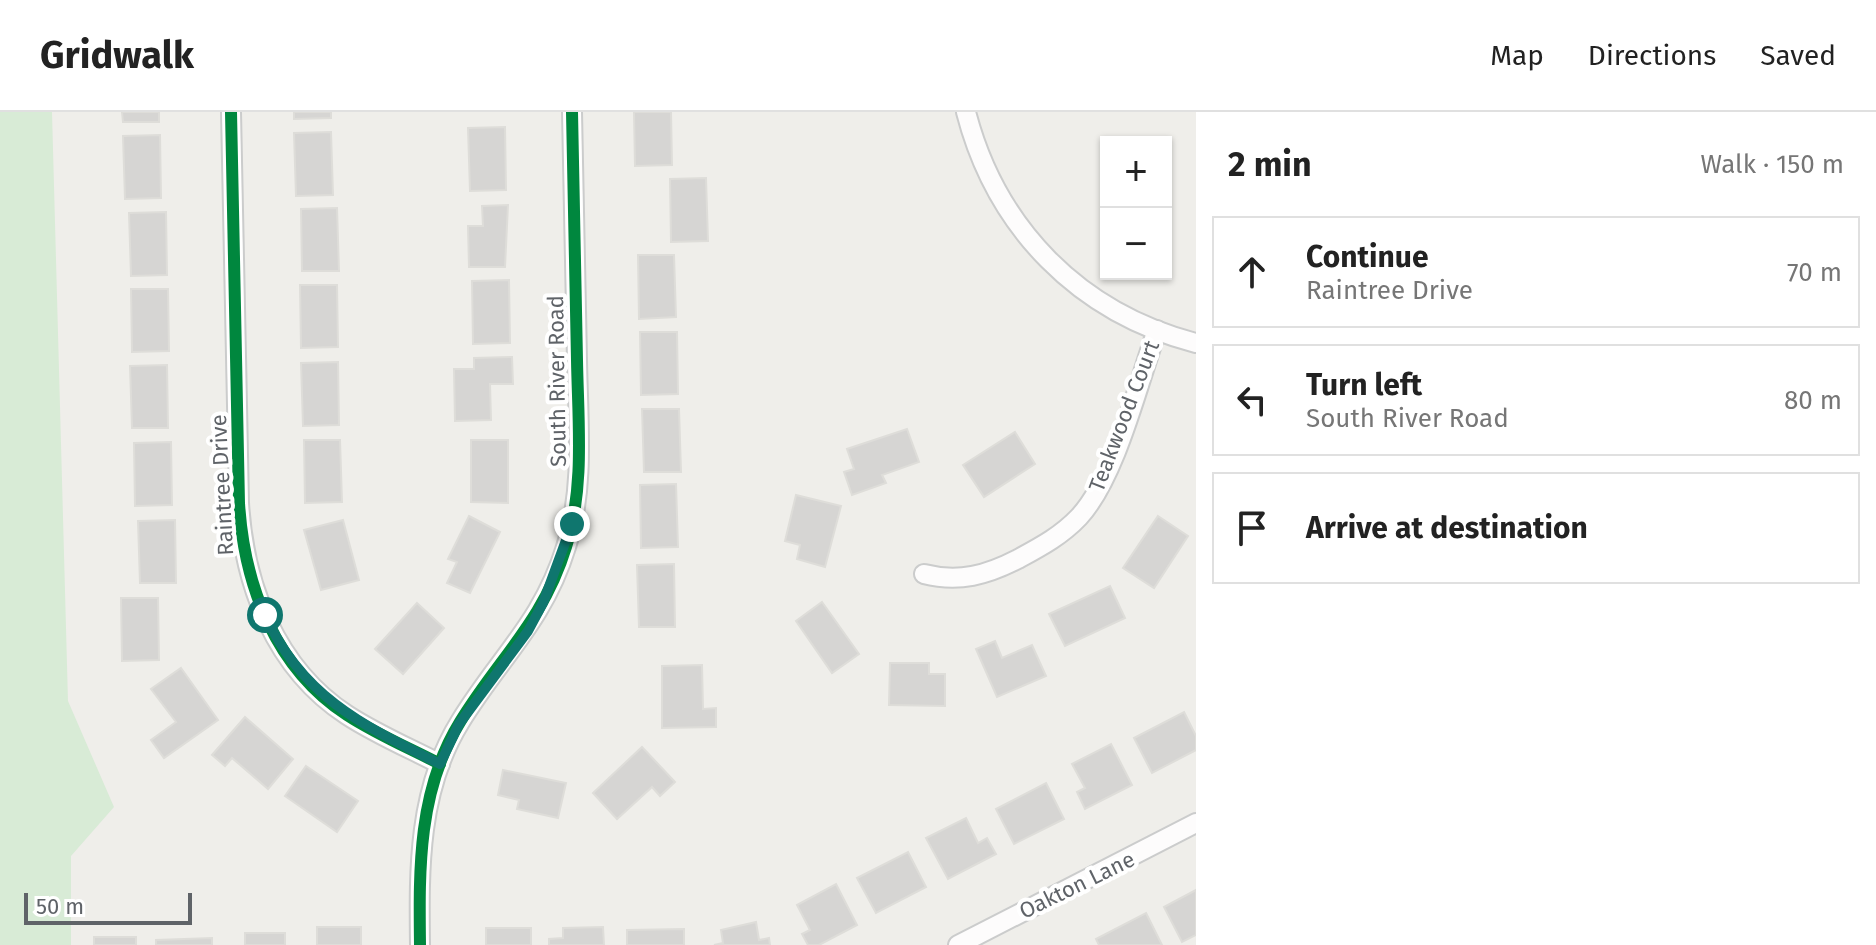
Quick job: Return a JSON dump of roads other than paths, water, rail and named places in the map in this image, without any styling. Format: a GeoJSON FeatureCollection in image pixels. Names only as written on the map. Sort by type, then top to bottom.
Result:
{"type":"FeatureCollection","features":[{"type":"Feature","properties":{"kind":"street","name":"Raintree Drive"},"geometry":{"type":"LineString","coordinates":[[231,112],[239,503],[242,544],[250,580],[270,628],[302,676],[343,713],[440,764]]}},
{"type":"Feature","properties":{"kind":"street","name":"South River Road"},"geometry":{"type":"LineString","coordinates":[[420,945],[421,844],[430,792],[440,764],[459,724],[535,617],[555,576],[572,524],[579,460],[572,112]]}},
{"type":"Feature","properties":{"kind":"street"},"geometry":{"type":"LineString","coordinates":[[966,112],[987,176],[1026,236],[1055,268],[1094,298],[1157,330],[1196,343]]}},
{"type":"Feature","properties":{"kind":"street","name":"Teakwood Court"},"geometry":{"type":"LineString","coordinates":[[924,574],[960,579],[985,574],[1045,544],[1080,516],[1113,454],[1157,330]]}},
{"type":"Feature","properties":{"kind":"street","name":"Oakton Lane"},"geometry":{"type":"LineString","coordinates":[[958,945],[1196,823]]}}]}
